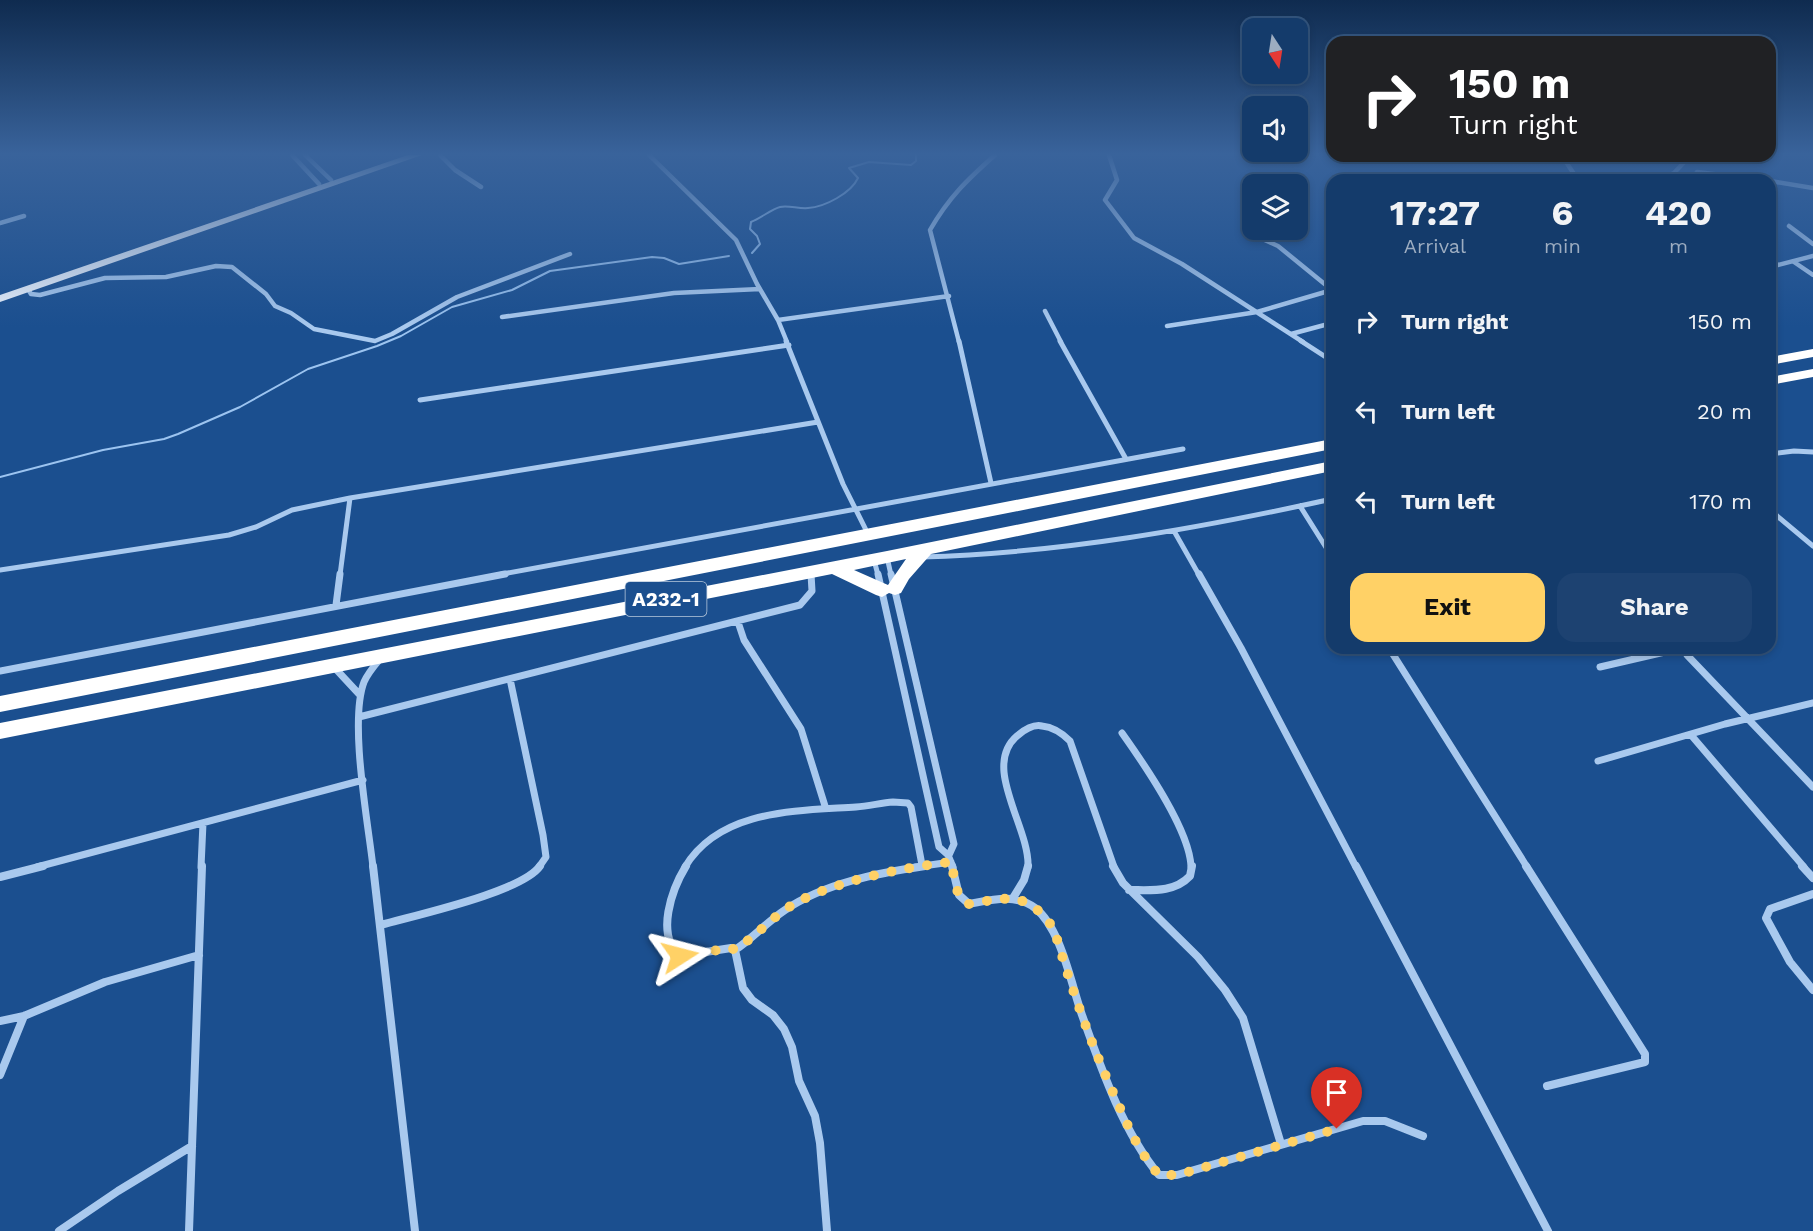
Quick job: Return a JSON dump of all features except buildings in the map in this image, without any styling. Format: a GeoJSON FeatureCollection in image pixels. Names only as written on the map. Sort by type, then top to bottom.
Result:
{"type":"FeatureCollection","features":[{"type":"Feature","properties":{"kind":"highway"},"geometry":{"type":"LineString","coordinates":[[1776,360],[1813,353]]}},
{"type":"Feature","properties":{"kind":"highway"},"geometry":{"type":"LineString","coordinates":[[1776,380],[1813,373]]}},
{"type":"Feature","properties":{"kind":"highway","name":"A232-1"},"geometry":{"type":"LineString","coordinates":[[0,704],[1326,445]]}},
{"type":"Feature","properties":{"kind":"highway","name":"A232-1"},"geometry":{"type":"LineString","coordinates":[[0,730],[811,571],[880,558],[923,553],[1326,467]]}},
{"type":"Feature","properties":{"kind":"highway"},"geometry":{"type":"LineString","coordinates":[[832,567],[889,589],[923,553]]}},
{"type":"Feature","properties":{"kind":"main road"},"geometry":{"type":"LineString","coordinates":[[0,297],[239,212]]}},
{"type":"Feature","properties":{"kind":"main road"},"geometry":{"type":"LineString","coordinates":[[0,297],[250,212]]}},
{"type":"Feature","properties":{"kind":"street"},"geometry":{"type":"LineString","coordinates":[[708,212],[736,240],[778,320],[843,484],[868,534]]}},
{"type":"Feature","properties":{"kind":"street"},"geometry":{"type":"LineString","coordinates":[[940,212],[930,230],[949,296],[991,483]]}},
{"type":"Feature","properties":{"kind":"street"},"geometry":{"type":"LineString","coordinates":[[1114,212],[1134,238],[1182,264],[1326,357]]}},
{"type":"Feature","properties":{"kind":"street"},"geometry":{"type":"LineString","coordinates":[[0,223],[24,216]]}},
{"type":"Feature","properties":{"kind":"street"},"geometry":{"type":"LineString","coordinates":[[1789,226],[1813,244]]}},
{"type":"Feature","properties":{"kind":"street"},"geometry":{"type":"LineString","coordinates":[[1265,240],[1278,246],[1326,285]]}},
{"type":"Feature","properties":{"kind":"street"},"geometry":{"type":"LineString","coordinates":[[28,289],[31,294],[40,294],[105,278],[166,277],[216,266],[232,267],[266,294],[275,306],[291,313],[314,329],[375,341],[392,334],[457,297],[570,254]]}},
{"type":"Feature","properties":{"kind":"street"},"geometry":{"type":"LineString","coordinates":[[1776,266],[1813,256]]}},
{"type":"Feature","properties":{"kind":"street"},"geometry":{"type":"LineString","coordinates":[[1794,262],[1813,275]]}},
{"type":"Feature","properties":{"kind":"street"},"geometry":{"type":"LineString","coordinates":[[502,316],[674,293],[760,289]]}},
{"type":"Feature","properties":{"kind":"street"},"geometry":{"type":"LineString","coordinates":[[1167,326],[1257,312],[1326,292]]}},
{"type":"Feature","properties":{"kind":"street"},"geometry":{"type":"LineString","coordinates":[[778,320],[949,296]]}},
{"type":"Feature","properties":{"kind":"street"},"geometry":{"type":"LineString","coordinates":[[1045,311],[1126,459]]}},
{"type":"Feature","properties":{"kind":"street"},"geometry":{"type":"LineString","coordinates":[[1291,334],[1326,325]]}},
{"type":"Feature","properties":{"kind":"street"},"geometry":{"type":"LineString","coordinates":[[420,400],[789,345]]}},
{"type":"Feature","properties":{"kind":"street"},"geometry":{"type":"LineString","coordinates":[[0,570],[229,535],[256,527],[292,510],[350,498],[818,422]]}},
{"type":"Feature","properties":{"kind":"street"},"geometry":{"type":"LineString","coordinates":[[0,671],[336,605],[1183,448]]}},
{"type":"Feature","properties":{"kind":"street"},"geometry":{"type":"LineString","coordinates":[[1776,453],[1813,452]]}},
{"type":"Feature","properties":{"kind":"street"},"geometry":{"type":"LineString","coordinates":[[336,605],[350,498]]}},
{"type":"Feature","properties":{"kind":"street"},"geometry":{"type":"LineString","coordinates":[[923,553],[1013,554],[1174,531],[1326,500]]}},
{"type":"Feature","properties":{"kind":"street"},"geometry":{"type":"LineString","coordinates":[[1300,506],[1326,547]]}},
{"type":"Feature","properties":{"kind":"street"},"geometry":{"type":"LineString","coordinates":[[1776,515],[1813,546]]}},
{"type":"Feature","properties":{"kind":"street"},"geometry":{"type":"LineString","coordinates":[[1174,531],[1241,648],[1548,1231]]}},
{"type":"Feature","properties":{"kind":"street"},"geometry":{"type":"LineString","coordinates":[[880,558],[954,843],[950,859],[958,893],[963,902],[969,904],[1013,897],[1031,904],[1054,929],[1094,1051],[1135,1141],[1147,1162],[1159,1175],[1178,1175],[1363,1120],[1385,1121],[1423,1136]]}},
{"type":"Feature","properties":{"kind":"street"},"geometry":{"type":"LineString","coordinates":[[880,558],[889,589],[939,847],[950,859]]}},
{"type":"Feature","properties":{"kind":"street"},"geometry":{"type":"LineString","coordinates":[[359,717],[800,606],[810,597],[814,587],[811,571]]}},
{"type":"Feature","properties":{"kind":"street"},"geometry":{"type":"LineString","coordinates":[[738,622],[744,640],[801,729],[825,806]]}},
{"type":"Feature","properties":{"kind":"street"},"geometry":{"type":"LineString","coordinates":[[1393,654],[1645,1054],[1646,1062],[1547,1086]]}},
{"type":"Feature","properties":{"kind":"street"},"geometry":{"type":"LineString","coordinates":[[1600,667],[1657,654]]}},
{"type":"Feature","properties":{"kind":"street"},"geometry":{"type":"LineString","coordinates":[[1686,654],[1813,787]]}},
{"type":"Feature","properties":{"kind":"street"},"geometry":{"type":"LineString","coordinates":[[385,656],[368,674],[359,694],[359,717],[363,780],[415,1231]]}},
{"type":"Feature","properties":{"kind":"street"},"geometry":{"type":"LineString","coordinates":[[333,666],[359,694]]}},
{"type":"Feature","properties":{"kind":"street"},"geometry":{"type":"LineString","coordinates":[[381,925],[501,890],[535,873],[546,857],[533,784],[516,722],[510,679]]}},
{"type":"Feature","properties":{"kind":"street"},"geometry":{"type":"LineString","coordinates":[[1598,761],[1725,724],[1813,703]]}},
{"type":"Feature","properties":{"kind":"street"},"geometry":{"type":"LineString","coordinates":[[1013,897],[1026,878],[1029,859],[1004,775],[1004,750],[1017,734],[1035,725],[1049,727],[1063,733],[1070,741],[1111,861],[1123,883],[1198,957],[1225,990],[1243,1018],[1281,1144]]}},
{"type":"Feature","properties":{"kind":"street"},"geometry":{"type":"LineString","coordinates":[[1122,733],[1155,782],[1188,848],[1193,866],[1190,875],[1182,883],[1168,889],[1129,890]]}},
{"type":"Feature","properties":{"kind":"street"},"geometry":{"type":"LineString","coordinates":[[1691,735],[1813,878]]}},
{"type":"Feature","properties":{"kind":"street"},"geometry":{"type":"LineString","coordinates":[[0,878],[363,780]]}},
{"type":"Feature","properties":{"kind":"street"},"geometry":{"type":"LineString","coordinates":[[735,950],[731,948],[680,956],[669,945],[667,931],[670,899],[688,860],[710,837],[748,820],[803,808],[908,803],[911,807],[922,865]]}},
{"type":"Feature","properties":{"kind":"street"},"geometry":{"type":"LineString","coordinates":[[189,1231],[203,823]]}},
{"type":"Feature","properties":{"kind":"street"},"geometry":{"type":"LineString","coordinates":[[735,950],[786,909],[806,899],[830,889],[950,859]]}},
{"type":"Feature","properties":{"kind":"street"},"geometry":{"type":"LineString","coordinates":[[1813,894],[1770,909],[1766,918],[1790,962],[1813,990]]}},
{"type":"Feature","properties":{"kind":"street"},"geometry":{"type":"LineString","coordinates":[[735,950],[743,988],[752,1000],[773,1015],[784,1029],[792,1047],[799,1081],[815,1116],[820,1143],[827,1231]]}},
{"type":"Feature","properties":{"kind":"street"},"geometry":{"type":"LineString","coordinates":[[0,1021],[24,1016],[105,982],[199,955]]}},
{"type":"Feature","properties":{"kind":"street"},"geometry":{"type":"LineString","coordinates":[[0,1075],[24,1016]]}},
{"type":"Feature","properties":{"kind":"street"},"geometry":{"type":"LineString","coordinates":[[59,1231],[118,1191],[192,1146]]}},
{"type":"Feature","properties":{"kind":"waterway"},"geometry":{"type":"LineString","coordinates":[[752,253],[760,244],[757,236],[750,229],[751,222],[769,212]]}},
{"type":"Feature","properties":{"kind":"waterway"},"geometry":{"type":"LineString","coordinates":[[0,477],[103,450],[164,439],[178,434],[240,407],[308,369],[377,346],[401,336],[452,307],[512,290],[550,271],[652,257],[664,258],[679,264],[729,256]]}},
{"type":"Feature","properties":{"kind":"route"},"geometry":{"type":"LineString","coordinates":[[680,956],[731,948],[735,950],[786,909],[830,889],[922,865],[951,862],[958,893],[963,902],[969,904],[1013,897],[1031,904],[1054,929],[1094,1051],[1135,1141],[1147,1162],[1159,1175],[1178,1175],[1337,1129]]}}]}
